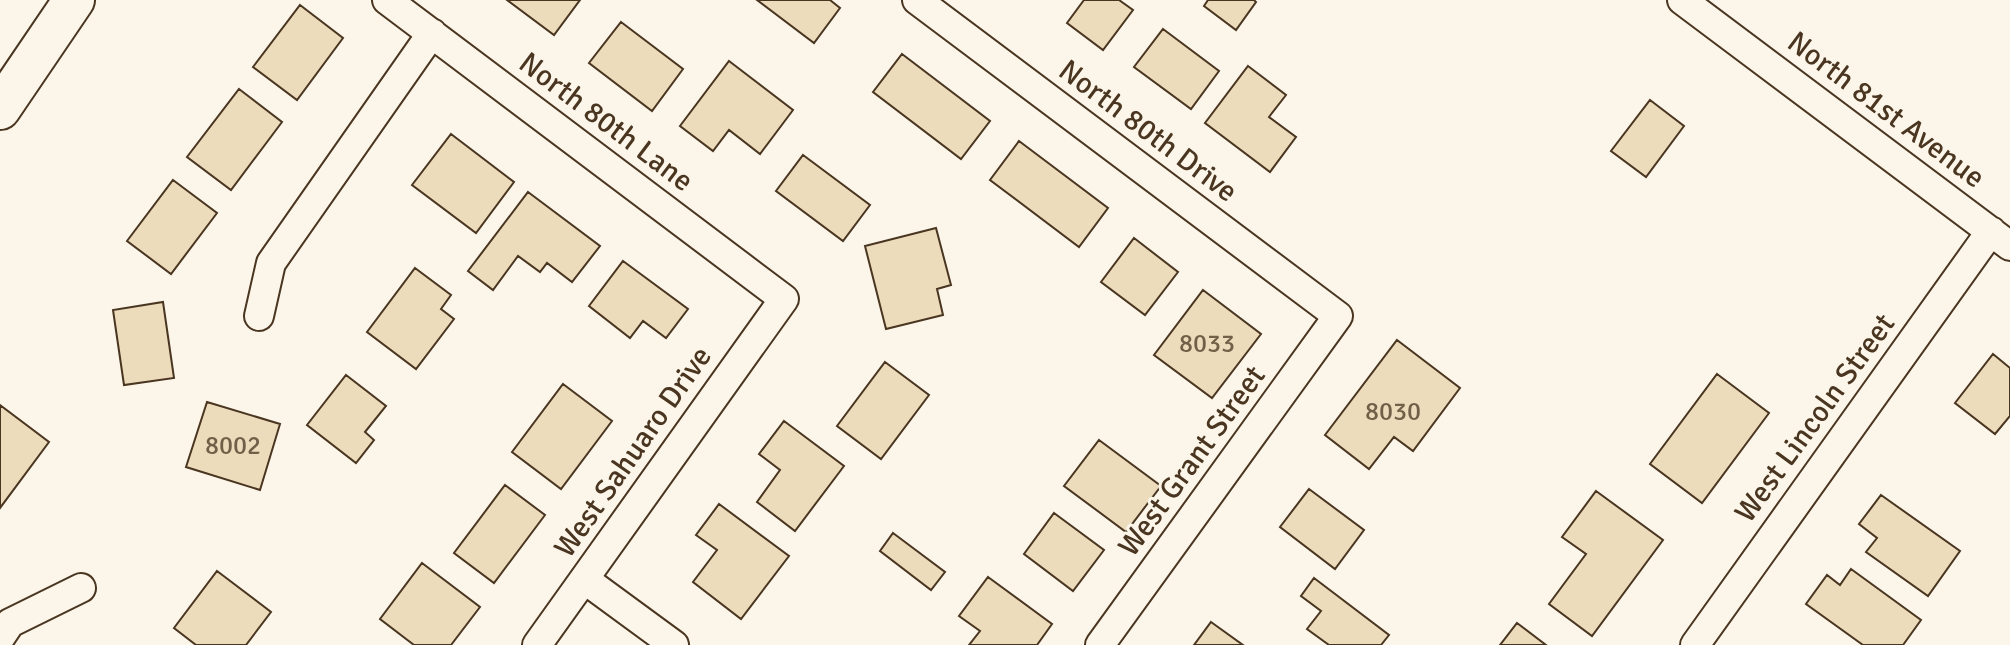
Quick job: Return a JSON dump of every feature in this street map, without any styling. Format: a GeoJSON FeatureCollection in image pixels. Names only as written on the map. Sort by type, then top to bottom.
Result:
{"type":"FeatureCollection","features":[{"type":"Feature","properties":{"kind":"main road"},"geometry":{"type":"LineString","coordinates":[[0,109],[74,0]]}},
{"type":"Feature","properties":{"kind":"street","name":"North 80th Lane"},"geometry":{"type":"LineString","coordinates":[[387,0],[784,299]]}},
{"type":"Feature","properties":{"kind":"street","name":"North 80th Drive"},"geometry":{"type":"LineString","coordinates":[[917,0],[1338,316]]}},
{"type":"Feature","properties":{"kind":"street","name":"North 81st Avenue"},"geometry":{"type":"LineString","coordinates":[[1682,0],[2000,239]]}},
{"type":"Feature","properties":{"kind":"street"},"geometry":{"type":"LineString","coordinates":[[259,316],[271,263],[432,33]]}},
{"type":"Feature","properties":{"kind":"street","name":"West Lincoln Street"},"geometry":{"type":"LineString","coordinates":[[1695,645],[2000,239]]}},
{"type":"Feature","properties":{"kind":"street","name":"West Sahuaro Drive"},"geometry":{"type":"LineString","coordinates":[[537,645],[784,299]]}},
{"type":"Feature","properties":{"kind":"street","name":"West Grant Street"},"geometry":{"type":"LineString","coordinates":[[1100,645],[1338,316]]}},
{"type":"Feature","properties":{"kind":"street"},"geometry":{"type":"LineString","coordinates":[[584,579],[674,645]]}},
{"type":"Feature","properties":{"kind":"street"},"geometry":{"type":"LineString","coordinates":[[0,638],[10,623],[81,588]]}},
{"type":"Feature","properties":{"kind":"building"},"geometry":{"type":"Polygon","coordinates":[[[507,0],[580,0],[554,35],[507,0]]]}},
{"type":"Feature","properties":{"kind":"building"},"geometry":{"type":"Polygon","coordinates":[[[757,0],[830,0],[840,8],[814,43],[757,0]]]}},
{"type":"Feature","properties":{"kind":"building"},"geometry":{"type":"Polygon","coordinates":[[[1084,0],[1119,0],[1133,10],[1103,50],[1067,23],[1084,0]]]}},
{"type":"Feature","properties":{"kind":"building"},"geometry":{"type":"Polygon","coordinates":[[[1208,0],[1256,2],[1236,30],[1204,6],[1208,0]]]}},
{"type":"Feature","properties":{"kind":"building"},"geometry":{"type":"Polygon","coordinates":[[[300,5],[343,38],[297,100],[253,67],[300,5]]]}},
{"type":"Feature","properties":{"kind":"building"},"geometry":{"type":"Polygon","coordinates":[[[621,22],[683,69],[652,111],[589,63],[621,22]]]}},
{"type":"Feature","properties":{"kind":"building"},"geometry":{"type":"Polygon","coordinates":[[[1163,29],[1219,71],[1191,109],[1134,67],[1163,29]]]}},
{"type":"Feature","properties":{"kind":"building"},"geometry":{"type":"Polygon","coordinates":[[[902,54],[990,121],[961,159],[873,92],[902,54]]]}},
{"type":"Feature","properties":{"kind":"building"},"geometry":{"type":"Polygon","coordinates":[[[729,61],[793,110],[760,154],[729,130],[713,151],[680,126],[729,61]]]}},
{"type":"Feature","properties":{"kind":"building"},"geometry":{"type":"Polygon","coordinates":[[[1248,66],[1286,95],[1269,117],[1296,137],[1270,172],[1205,123],[1248,66]]]}},
{"type":"Feature","properties":{"kind":"building"},"geometry":{"type":"Polygon","coordinates":[[[239,89],[282,122],[231,190],[187,157],[239,89]]]}},
{"type":"Feature","properties":{"kind":"building"},"geometry":{"type":"Polygon","coordinates":[[[1650,100],[1684,126],[1646,177],[1611,151],[1650,100]]]}},
{"type":"Feature","properties":{"kind":"building"},"geometry":{"type":"Polygon","coordinates":[[[451,134],[514,182],[476,233],[412,185],[451,134]]]}},
{"type":"Feature","properties":{"kind":"building"},"geometry":{"type":"Polygon","coordinates":[[[1019,141],[1108,208],[1079,247],[990,180],[1019,141]]]}},
{"type":"Feature","properties":{"kind":"building"},"geometry":{"type":"Polygon","coordinates":[[[803,155],[870,205],[843,241],[776,191],[803,155]]]}},
{"type":"Feature","properties":{"kind":"building"},"geometry":{"type":"Polygon","coordinates":[[[173,180],[217,213],[171,274],[127,241],[173,180]]]}},
{"type":"Feature","properties":{"kind":"building"},"geometry":{"type":"Polygon","coordinates":[[[528,192],[600,246],[572,282],[547,263],[540,272],[518,256],[493,290],[468,271],[528,192]]]}},
{"type":"Feature","properties":{"kind":"building"},"geometry":{"type":"Polygon","coordinates":[[[936,228],[951,285],[937,289],[943,315],[886,329],[865,246],[936,228]]]}},
{"type":"Feature","properties":{"kind":"building"},"geometry":{"type":"Polygon","coordinates":[[[1134,238],[1178,272],[1145,315],[1101,282],[1134,238]]]}},
{"type":"Feature","properties":{"kind":"building"},"geometry":{"type":"Polygon","coordinates":[[[623,261],[688,309],[666,338],[643,321],[630,338],[589,306],[623,261]]]}},
{"type":"Feature","properties":{"kind":"building"},"geometry":{"type":"Polygon","coordinates":[[[415,268],[451,295],[441,309],[454,319],[416,369],[367,332],[415,268]]]}},
{"type":"Feature","properties":{"kind":"building"},"geometry":{"type":"Polygon","coordinates":[[[1203,290],[1261,334],[1212,398],[1154,355],[1203,290]]]}},
{"type":"Feature","properties":{"kind":"building"},"geometry":{"type":"Polygon","coordinates":[[[163,302],[174,378],[124,385],[113,310],[163,302]]]}},
{"type":"Feature","properties":{"kind":"building"},"geometry":{"type":"Polygon","coordinates":[[[1397,340],[1460,388],[1413,451],[1394,437],[1369,469],[1325,435],[1397,340]]]}},
{"type":"Feature","properties":{"kind":"building"},"geometry":{"type":"Polygon","coordinates":[[[1993,354],[2010,368],[2010,416],[1995,434],[1955,403],[1993,354]]]}},
{"type":"Feature","properties":{"kind":"building"},"geometry":{"type":"Polygon","coordinates":[[[885,362],[929,395],[881,459],[837,426],[885,362]]]}},
{"type":"Feature","properties":{"kind":"building"},"geometry":{"type":"Polygon","coordinates":[[[1717,374],[1769,413],[1702,503],[1650,464],[1717,374]]]}},
{"type":"Feature","properties":{"kind":"building"},"geometry":{"type":"Polygon","coordinates":[[[346,375],[386,406],[365,432],[374,440],[356,463],[307,425],[346,375]]]}},
{"type":"Feature","properties":{"kind":"building"},"geometry":{"type":"Polygon","coordinates":[[[563,384],[612,421],[561,489],[512,452],[563,384]]]}},
{"type":"Feature","properties":{"kind":"building"},"geometry":{"type":"Polygon","coordinates":[[[207,402],[280,424],[260,490],[186,467],[207,402]]]}},
{"type":"Feature","properties":{"kind":"building"},"geometry":{"type":"Polygon","coordinates":[[[0,405],[49,442],[0,508],[0,405]]]}},
{"type":"Feature","properties":{"kind":"building"},"geometry":{"type":"Polygon","coordinates":[[[784,421],[844,466],[795,531],[757,502],[780,470],[759,454],[784,421]]]}},
{"type":"Feature","properties":{"kind":"building"},"geometry":{"type":"Polygon","coordinates":[[[1099,440],[1161,486],[1126,532],[1064,486],[1099,440]]]}},
{"type":"Feature","properties":{"kind":"building"},"geometry":{"type":"Polygon","coordinates":[[[505,485],[545,515],[494,583],[454,553],[505,485]]]}},
{"type":"Feature","properties":{"kind":"building"},"geometry":{"type":"Polygon","coordinates":[[[1309,489],[1364,530],[1335,569],[1280,527],[1309,489]]]}},
{"type":"Feature","properties":{"kind":"building"},"geometry":{"type":"Polygon","coordinates":[[[1596,491],[1663,540],[1592,636],[1549,604],[1586,554],[1562,537],[1596,491]]]}},
{"type":"Feature","properties":{"kind":"building"},"geometry":{"type":"Polygon","coordinates":[[[1881,495],[1960,551],[1928,596],[1866,552],[1877,538],[1859,524],[1881,495]]]}},
{"type":"Feature","properties":{"kind":"building"},"geometry":{"type":"Polygon","coordinates":[[[719,504],[789,556],[741,619],[693,582],[717,550],[696,535],[719,504]]]}},
{"type":"Feature","properties":{"kind":"building"},"geometry":{"type":"Polygon","coordinates":[[[1054,513],[1104,550],[1073,591],[1024,554],[1054,513]]]}},
{"type":"Feature","properties":{"kind":"building"},"geometry":{"type":"Polygon","coordinates":[[[893,533],[945,572],[931,590],[880,551],[893,533]]]}},
{"type":"Feature","properties":{"kind":"building"},"geometry":{"type":"Polygon","coordinates":[[[422,563],[480,607],[451,645],[414,645],[380,619],[422,563]]]}},
{"type":"Feature","properties":{"kind":"building"},"geometry":{"type":"Polygon","coordinates":[[[1851,569],[1921,620],[1903,645],[1863,645],[1806,604],[1827,575],[1840,585],[1851,569]]]}},
{"type":"Feature","properties":{"kind":"building"},"geometry":{"type":"Polygon","coordinates":[[[217,571],[271,612],[246,645],[196,645],[174,628],[217,571]]]}},
{"type":"Feature","properties":{"kind":"building"},"geometry":{"type":"Polygon","coordinates":[[[988,577],[1052,624],[1037,645],[969,645],[980,631],[959,616],[988,577]]]}},
{"type":"Feature","properties":{"kind":"building"},"geometry":{"type":"Polygon","coordinates":[[[1314,578],[1389,635],[1381,645],[1329,645],[1307,629],[1321,611],[1301,596],[1314,578]]]}},
{"type":"Feature","properties":{"kind":"building"},"geometry":{"type":"Polygon","coordinates":[[[1211,622],[1243,645],[1194,645],[1211,622]]]}},
{"type":"Feature","properties":{"kind":"building"},"geometry":{"type":"Polygon","coordinates":[[[1517,623],[1546,645],[1500,645],[1517,623]]]}}]}
